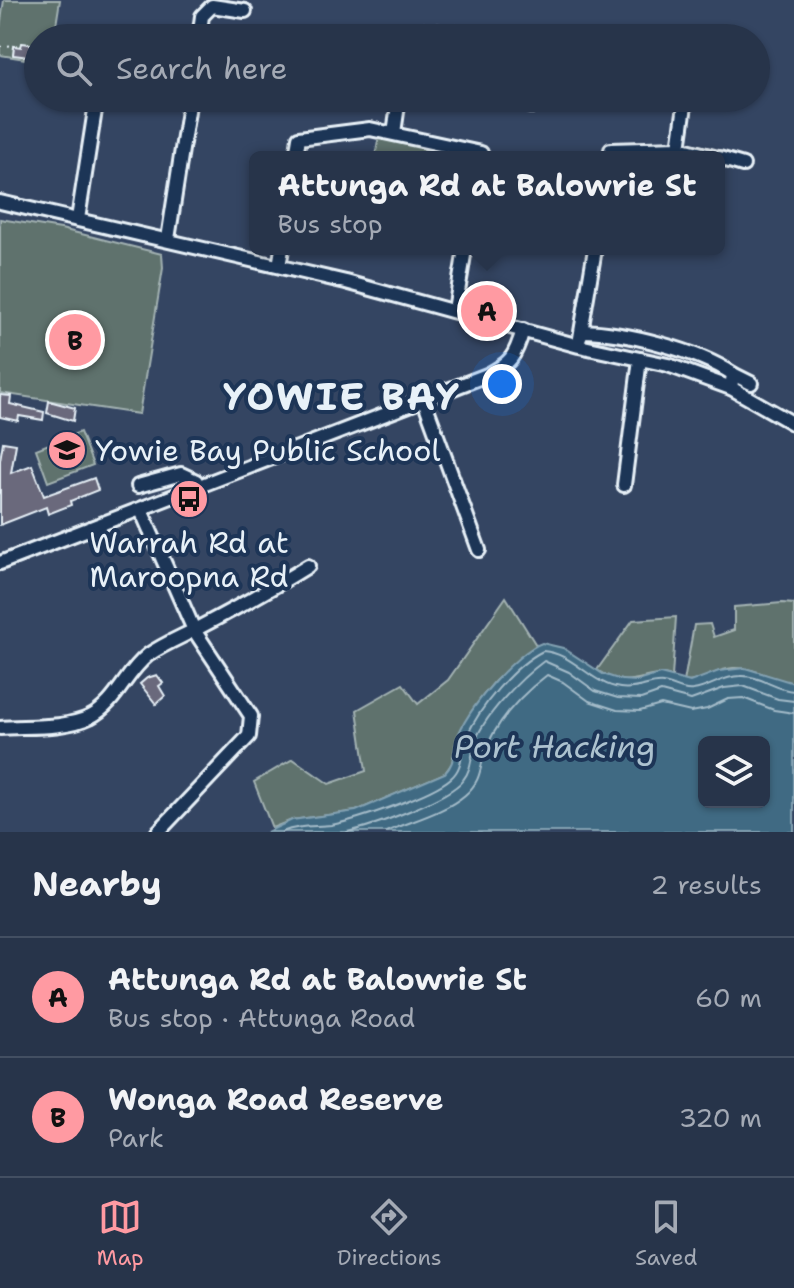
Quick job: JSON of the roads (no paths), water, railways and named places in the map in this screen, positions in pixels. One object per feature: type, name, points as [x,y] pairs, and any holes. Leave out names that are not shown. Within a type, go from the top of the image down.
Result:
[{"type":"street","points":[[201,24],[202,16],[212,6],[245,11]]},
{"type":"street","points":[[78,219],[95,112]]},
{"type":"street","points":[[168,239],[188,112]]},
{"type":"street","points":[[394,133],[397,112]]},
{"type":"street","points":[[679,148],[684,112]]},
{"type":"street","points":[[297,151],[299,138],[370,129],[472,151]]},
{"type":"street","points":[[611,151],[679,148],[690,151]]},
{"type":"street","points":[[725,160],[743,165]]},
{"type":"street","points":[[0,202],[279,266],[455,310],[579,346],[684,369],[731,388],[794,424]]},
{"type":"street","points":[[279,266],[281,255]]},
{"type":"street","points":[[455,310],[464,255]]},
{"type":"street","points":[[579,346],[594,255]]},
{"type":"street","points":[[0,563],[424,400],[508,364],[516,352],[523,330]]},
{"type":"street","points":[[582,331],[615,335],[697,354],[751,383]]},
{"type":"street","points":[[624,485],[640,359]]},
{"type":"street","points":[[731,388],[733,374]]},
{"type":"street","points":[[424,400],[479,550]]},
{"type":"street","points":[[138,486],[181,474],[196,481],[199,488]]},
{"type":"street","points":[[141,510],[194,630],[251,716],[249,736],[158,832]]},
{"type":"street","points":[[0,728],[74,722],[101,711],[117,694],[127,676],[148,655],[308,566]]},
{"type":"water","name":"Port Hacking","points":[[542,643],[563,648],[603,674],[621,680],[637,681],[660,674],[690,682],[719,671],[745,668],[794,683],[794,832],[267,832],[292,820],[356,811],[445,773],[451,765],[457,739],[470,714],[492,684],[519,658]]},
{"type":"place","name":"Attunga Rd at Balowrie St","points":[[487,311]]},
{"type":"place","name":"Wonga Road Reserve","points":[[75,340]]},
{"type":"place","name":"Yowie Bay Public School","points":[[67,450]]},
{"type":"place","name":"Warrah Rd at Maroopna Rd","points":[[189,499]]},
{"type":"district","name":"YOWIE BAY","points":[[342,396]]}]
